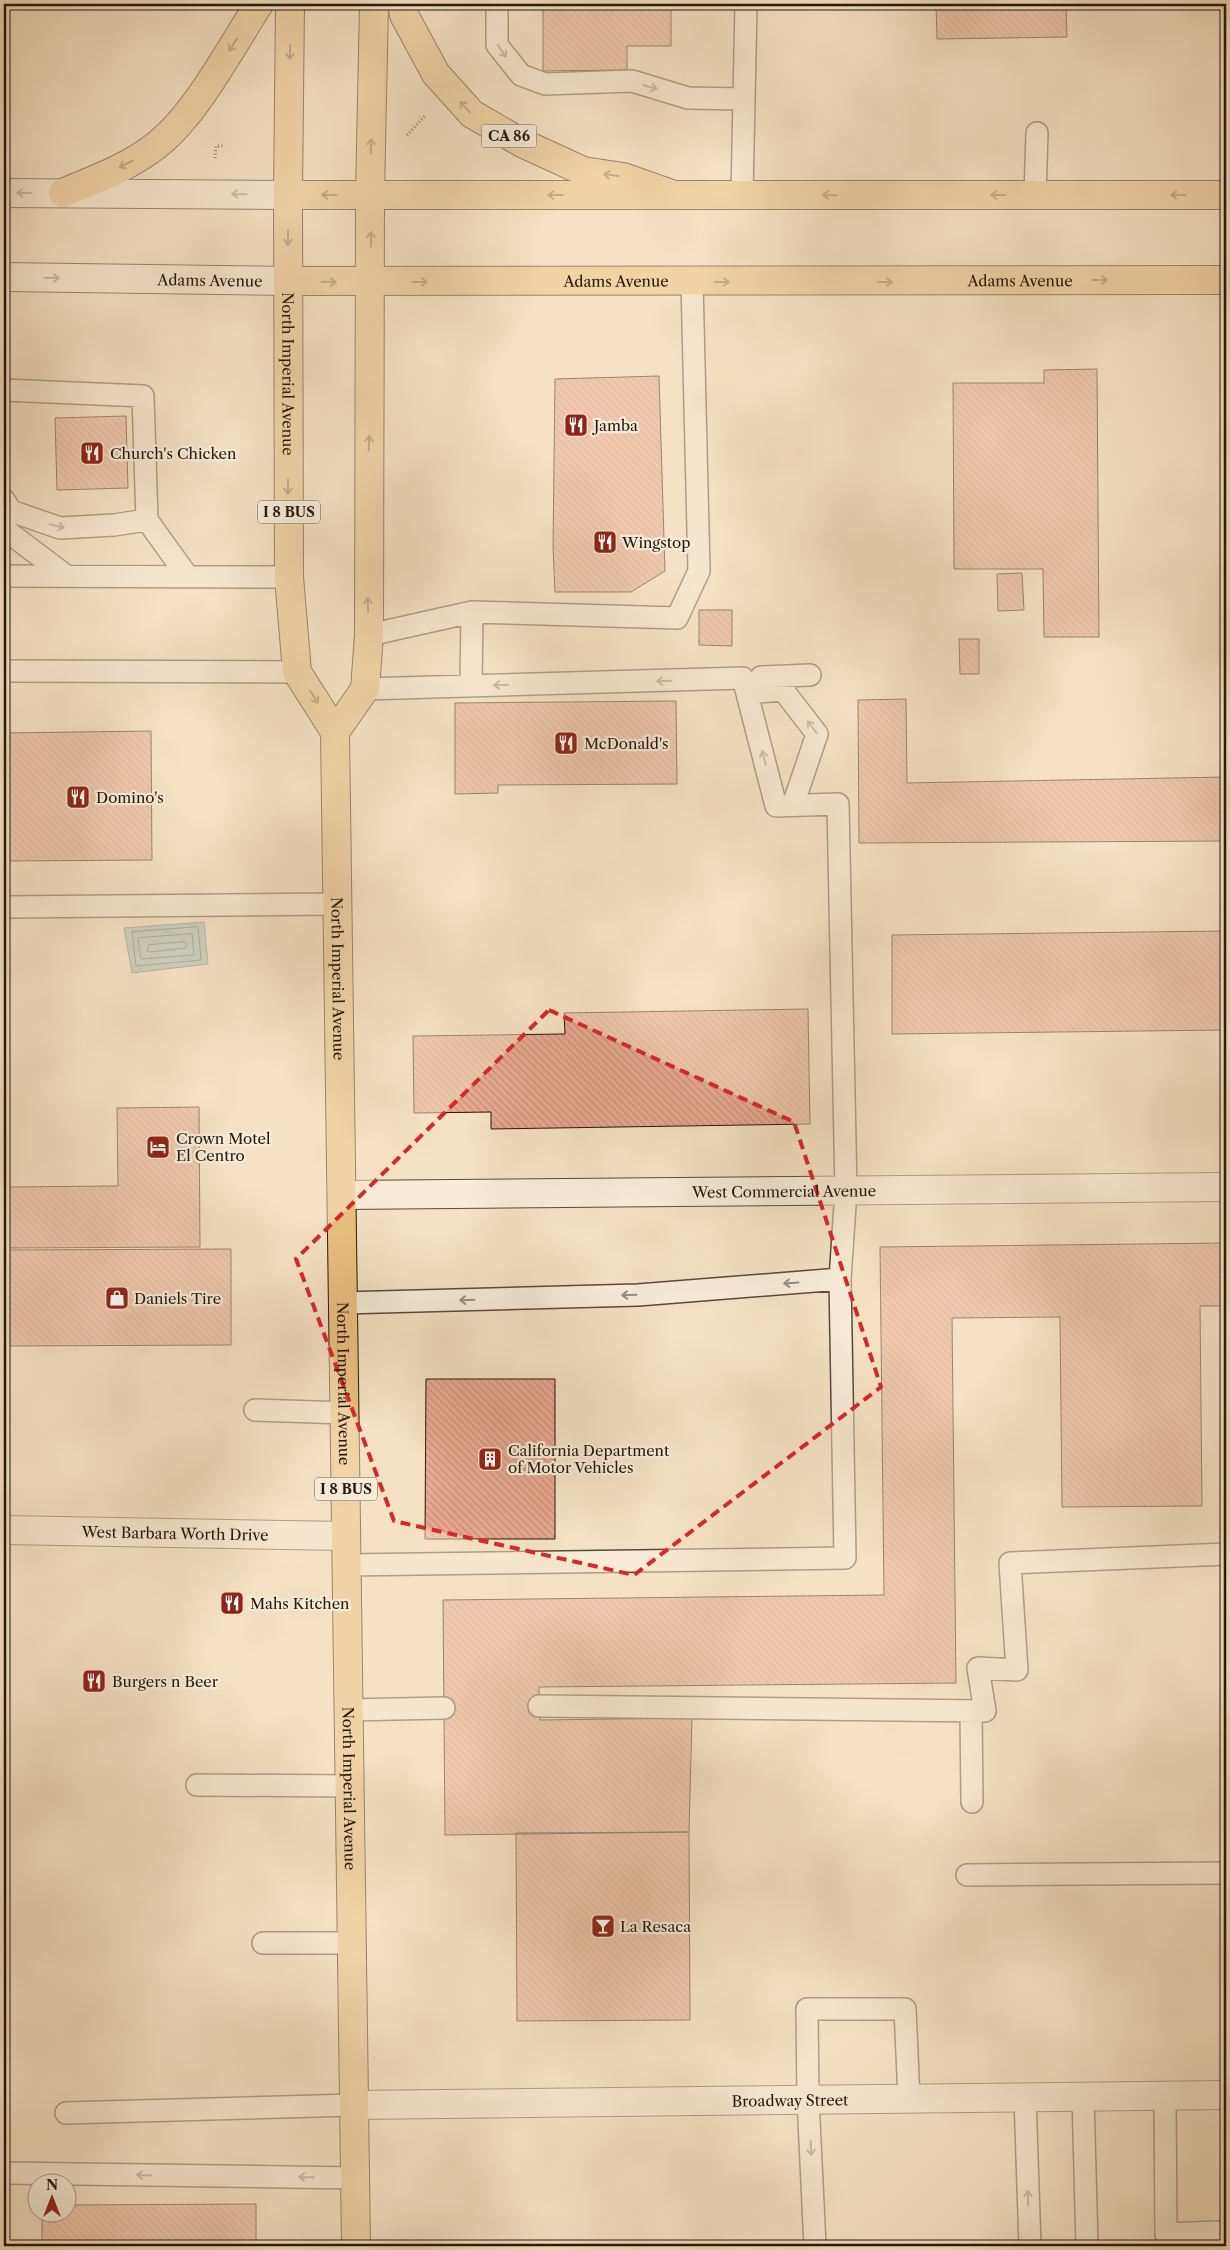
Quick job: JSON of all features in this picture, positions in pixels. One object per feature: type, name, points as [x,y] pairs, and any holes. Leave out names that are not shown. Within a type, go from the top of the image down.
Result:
[{"type":"main road","points":[[63,193],[128,164],[159,144],[182,120],[218,70],[258,4]]},
{"type":"main road","name":"North Imperial Avenue","points":[[290,4],[288,195],[289,578],[297,672],[335,732],[356,2246]]},
{"type":"main road","points":[[335,732],[365,688],[369,635],[370,195],[374,4]]},
{"type":"main road","name":"CA 86","points":[[402,4],[404,15],[436,74],[472,114],[522,144],[583,171],[622,177],[674,195]]},
{"type":"main road","points":[[288,195],[1226,195]]},
{"type":"main road","name":"Adams Avenue","points":[[288,281],[1226,280]]},
{"type":"street","points":[[4,193],[288,195]]},
{"type":"street","name":"Adams Avenue","points":[[4,277],[288,281]]},
{"type":"street","name":"West Commercial Avenue","points":[[342,1196],[1226,1187]]},
{"type":"street","name":"West Barbara Worth Drive","points":[[4,1530],[346,1536]]},
{"type":"street","name":"Broadway Street","points":[[354,2105],[1226,2095]]},
{"type":"lane","points":[[497,4],[496,45],[521,75],[546,84],[632,82],[688,98],[743,99]]},
{"type":"lane","points":[[742,195],[746,4]]},
{"type":"lane","points":[[1035,195],[1037,133]]},
{"type":"lane","points":[[369,635],[472,612],[677,618],[699,571],[692,282]]},
{"type":"lane","points":[[4,390],[143,396],[147,520],[188,577]]},
{"type":"lane","points":[[6,513],[60,528],[114,525],[147,520]]},
{"type":"lane","points":[[6,513],[65,576]]},
{"type":"lane","points":[[4,576],[289,578]]},
{"type":"lane","points":[[471,686],[472,612]]},
{"type":"lane","points":[[4,671],[297,672]]},
{"type":"lane","points":[[745,686],[810,675]]},
{"type":"lane","points":[[745,686],[785,805]]},
{"type":"lane","points":[[365,688],[745,686],[783,690],[817,734],[785,805]]},
{"type":"lane","points":[[347,1565],[845,1558],[840,1279],[846,1191],[838,804],[785,805]]},
{"type":"lane","points":[[4,907],[338,904]]},
{"type":"lane","points":[[344,1303],[638,1295],[840,1279]]},
{"type":"lane","points":[[255,1410],[345,1414]]},
{"type":"lane","points":[[539,1706],[984,1711],[978,1668],[1017,1670],[1010,1563],[1226,1554]]},
{"type":"lane","points":[[349,1710],[444,1708]]},
{"type":"lane","points":[[971,1711],[972,1802]]},
{"type":"lane","points":[[197,1786],[350,1786]]},
{"type":"lane","points":[[967,1875],[1226,1873]]},
{"type":"lane","points":[[264,1943],[352,1943]]},
{"type":"lane","points":[[815,2246],[808,2099],[807,2009],[904,2009],[908,2098]]},
{"type":"lane","points":[[1083,2096],[1087,2246]]},
{"type":"lane","points":[[1165,2096],[1167,2240],[1217,2232],[1217,2246]]},
{"type":"lane","points":[[1025,2097],[1030,2246]]},
{"type":"lane","points":[[66,2113],[354,2105]]},
{"type":"lane","points":[[4,2173],[355,2178]]},
{"type":"path","points":[[404,138],[431,110]]},
{"type":"path","points":[[215,158],[216,146],[226,146]]},
{"type":"highlighted area","points":[[549,1010],[794,1122],[881,1387],[634,1575],[394,1521],[296,1259]]},
{"type":"water","points":[[204,922],[208,964],[132,973],[124,928]]},
{"type":"building","points":[[543,4],[671,4],[671,46],[627,46],[627,70],[543,71]]},
{"type":"building","points":[[936,4],[1066,4],[1067,37],[937,39]]},
{"type":"building","points":[[1097,369],[1099,637],[1044,637],[1043,569],[954,569],[953,383],[1044,383],[1044,370]]},
{"type":"building","points":[[659,376],[665,571],[631,592],[555,592],[553,548],[555,379]]},
{"type":"building","name":"Church's Chicken","points":[[126,416],[128,488],[57,490],[55,418]]},
{"type":"building","points":[[1022,573],[1024,610],[998,611],[997,574]]},
{"type":"building","points":[[699,610],[732,610],[732,646],[699,645]]},
{"type":"building","points":[[959,639],[979,639],[979,674],[960,674]]},
{"type":"building","points":[[906,699],[907,783],[1226,777],[1226,841],[859,843],[858,700]]},
{"type":"building","name":"McDonald's","points":[[676,701],[677,784],[498,785],[498,793],[455,794],[455,703]]},
{"type":"building","name":"Domino's","points":[[151,731],[152,860],[4,861],[4,733]]},
{"type":"building","points":[[1226,931],[1226,1030],[892,1034],[892,935]]},
{"type":"building","points":[[808,1009],[810,1124],[491,1129],[491,1112],[414,1113],[413,1036],[565,1034],[564,1013]]},
{"type":"building","name":"Crown Motel El Centro","points":[[199,1107],[200,1247],[4,1248],[4,1187],[118,1186],[117,1108]]},
{"type":"building","points":[[1226,1243],[1226,1306],[1200,1306],[1202,1506],[1062,1507],[1060,1317],[952,1318],[956,1683],[539,1687],[540,1720],[692,1718],[689,1832],[445,1835],[443,1600],[884,1595],[880,1247]]},
{"type":"building","name":"Daniels Tire","points":[[231,1249],[231,1345],[4,1346],[4,1250]]},
{"type":"building","name":"California Department of Motor Vehicles","points":[[426,1379],[555,1379],[555,1539],[425,1539]]},
{"type":"building","name":"La Resaca","points":[[689,1832],[690,2020],[517,2021],[516,1833]]},
{"type":"building","points":[[256,2204],[256,2246],[42,2246],[42,2222],[78,2222],[78,2205]]},
{"type":"place","name":"Jamba","points":[[576,425]]},
{"type":"place","name":"Church's Chicken","points":[[92,453]]},
{"type":"place","name":"Wingstop","points":[[605,542]]},
{"type":"place","name":"McDonald's","points":[[566,743]]},
{"type":"place","name":"Domino's","points":[[78,797]]},
{"type":"place","name":"Crown Motel El Centro","points":[[158,1147]]},
{"type":"place","name":"Daniels Tire","points":[[117,1298]]},
{"type":"place","name":"California Department of Motor Vehicles","points":[[490,1459]]},
{"type":"place","name":"Mahs Kitchen","points":[[232,1603]]},
{"type":"place","name":"Burgers n Beer","points":[[94,1681]]},
{"type":"place","name":"La Resaca","points":[[603,1926]]}]
